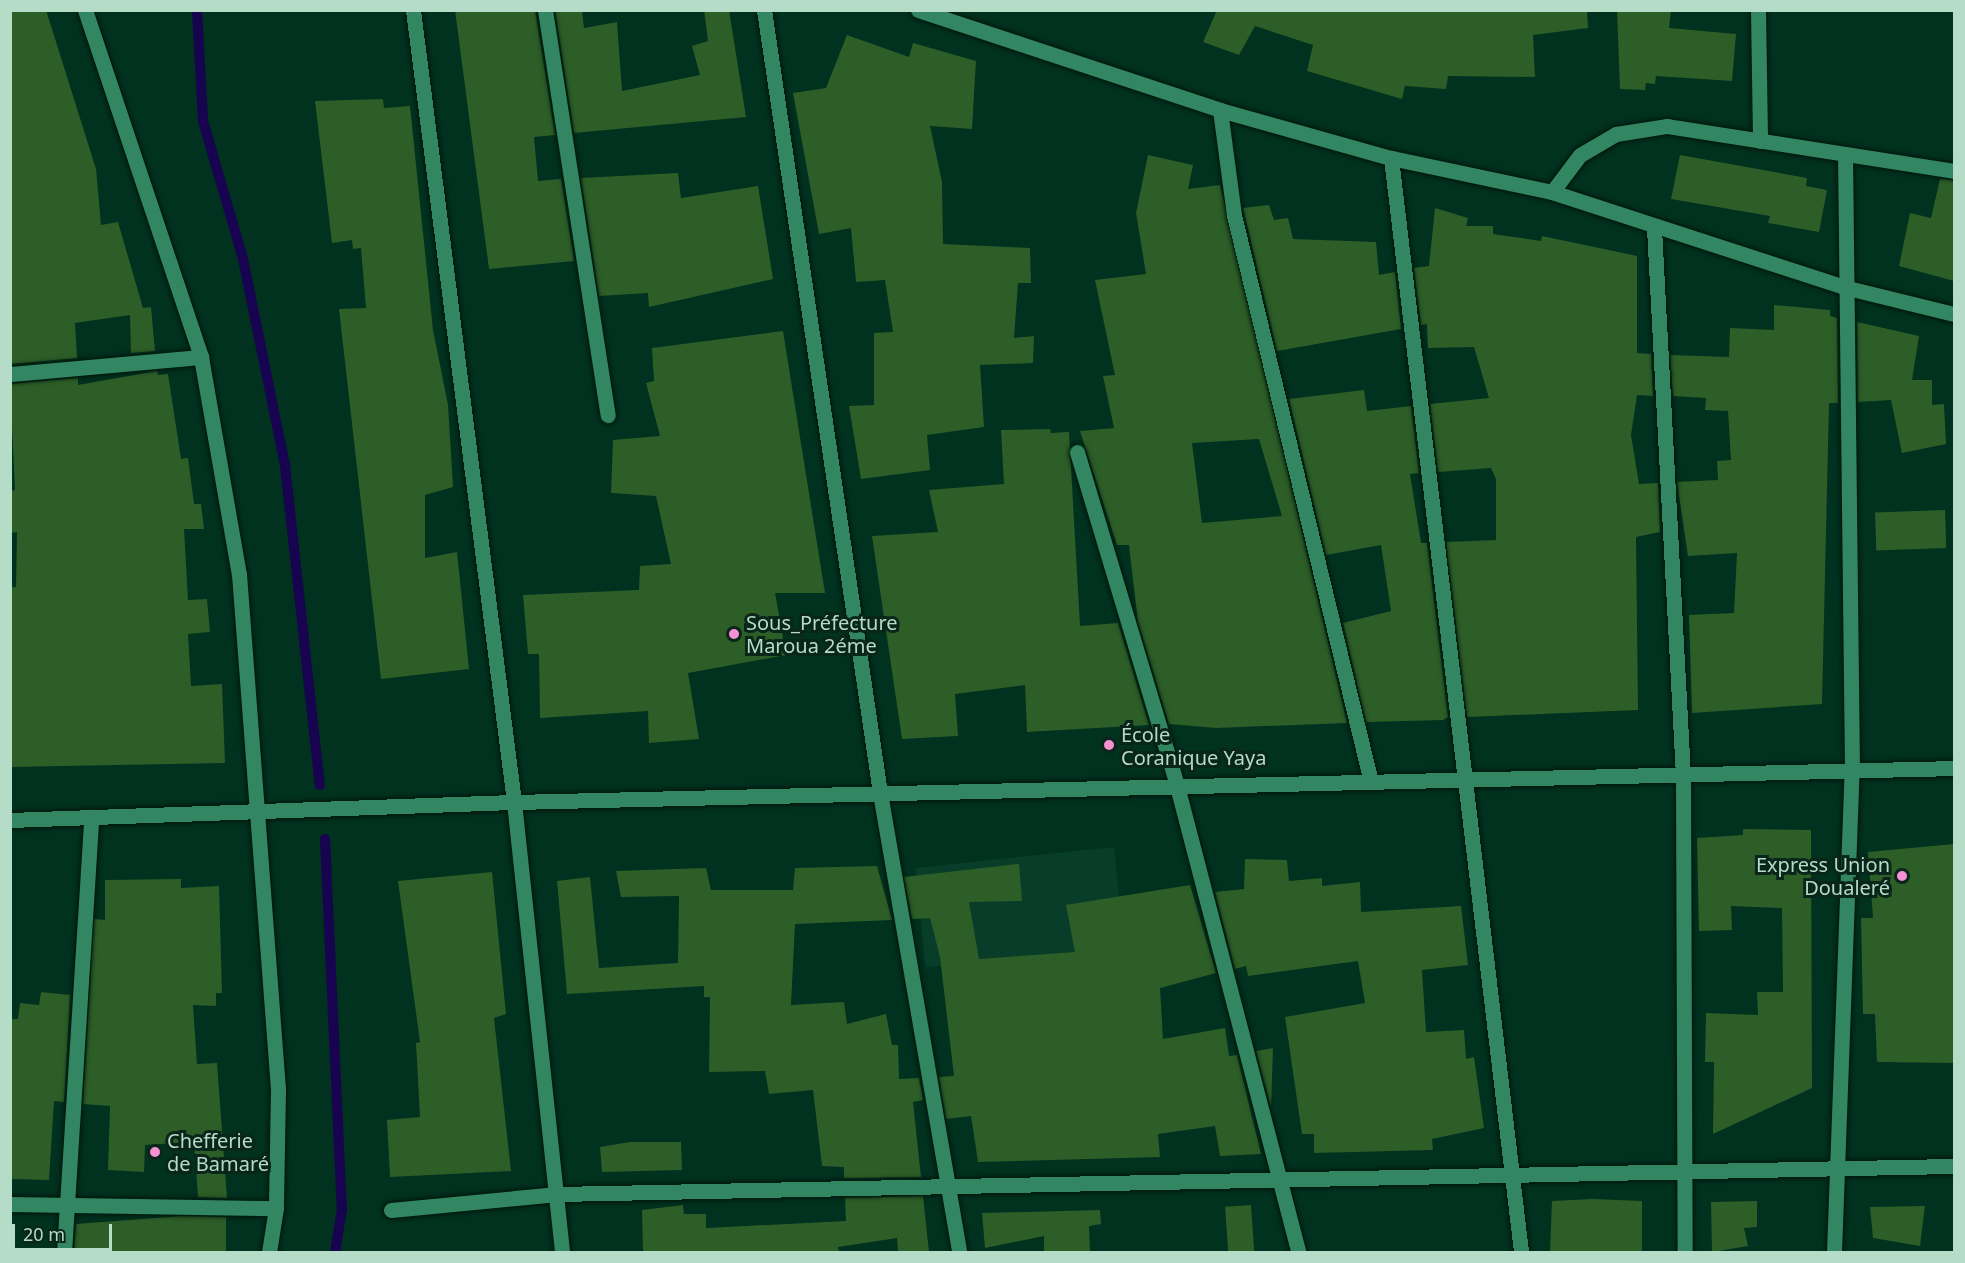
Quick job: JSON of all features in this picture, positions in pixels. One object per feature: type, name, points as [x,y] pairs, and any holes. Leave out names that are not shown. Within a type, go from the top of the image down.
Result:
[{"type":"street","points":[[85,10],[201,357],[239,574],[278,1089],[276,1208],[269,1252]]},
{"type":"street","points":[[413,10],[514,802],[562,1252]]},
{"type":"street","points":[[545,10],[608,415]]},
{"type":"street","points":[[764,10],[880,794],[959,1252]]},
{"type":"street","points":[[918,10],[1220,110],[1391,158],[1552,192],[1654,228],[1844,287],[1954,314]]},
{"type":"street","points":[[1758,10],[1760,141]]},
{"type":"street","points":[[1220,110],[1234,215],[1371,782]]},
{"type":"street","points":[[1552,192],[1580,155],[1616,134],[1667,126],[1954,171]]},
{"type":"street","points":[[1834,1252],[1835,1168],[1852,771],[1844,287],[1845,154]]},
{"type":"street","points":[[1391,158],[1521,1252]]},
{"type":"street","points":[[1654,228],[1683,776],[1689,1170],[1685,1252]]},
{"type":"street","points":[[10,374],[201,357]]},
{"type":"street","points":[[1077,452],[1178,786],[1298,1252]]},
{"type":"street","points":[[10,820],[514,802],[1954,768]]},
{"type":"street","points":[[64,1252],[91,817]]},
{"type":"street","points":[[391,1210],[557,1194],[1954,1166]]},
{"type":"street","points":[[10,1204],[276,1208]]},
{"type":"shaded area","points":[[1114,847],[1124,946],[926,967],[915,868]]},
{"type":"building","points":[[10,10],[46,10],[96,169],[101,225],[118,222],[143,308],[151,307],[155,351],[131,353],[130,315],[75,323],[77,358],[10,364]]},
{"type":"building","points":[[455,10],[535,10],[555,135],[534,137],[538,181],[561,179],[574,261],[489,269]]},
{"type":"building","points":[[555,10],[582,10],[584,28],[617,22],[622,91],[700,75],[692,46],[708,41],[704,10],[729,10],[746,117],[574,133]]},
{"type":"building","points":[[1217,10],[1587,10],[1588,28],[1533,35],[1535,77],[1448,76],[1446,89],[1405,86],[1402,99],[1307,71],[1313,45],[1255,26],[1239,55],[1203,42]]},
{"type":"building","points":[[1617,10],[1671,10],[1669,28],[1736,34],[1732,81],[1656,76],[1655,84],[1646,83],[1645,90],[1620,89]]},
{"type":"building","points":[[847,35],[909,57],[913,43],[976,61],[972,129],[930,126],[942,182],[943,244],[1030,248],[1031,283],[1018,283],[1014,338],[1034,336],[1033,363],[980,365],[984,427],[927,435],[930,470],[861,479],[849,406],[874,405],[874,333],[893,332],[885,280],[856,282],[851,228],[819,234],[793,93],[826,88]]},
{"type":"building","points":[[383,99],[384,108],[410,106],[433,330],[448,405],[453,487],[425,495],[425,558],[457,552],[469,669],[381,679],[339,309],[366,308],[361,248],[353,249],[352,240],[332,243],[315,101]]},
{"type":"building","points":[[1148,155],[1193,165],[1188,189],[1220,185],[1347,723],[1216,728],[1169,724],[1138,622],[1129,545],[1117,545],[1080,431],[1114,428],[1103,376],[1115,375],[1095,280],[1146,274],[1136,213]],"holes":[[[1259,439],[1282,516],[1202,523],[1192,443]]]},
{"type":"building","points":[[1680,155],[1807,178],[1806,186],[1827,190],[1819,232],[1768,223],[1770,216],[1671,199]]},
{"type":"building","points":[[678,173],[681,198],[758,186],[773,279],[649,307],[648,293],[599,296],[581,178]]},
{"type":"building","points":[[1940,179],[1954,180],[1954,281],[1899,266],[1910,213],[1931,218]]},
{"type":"building","points":[[1269,205],[1274,220],[1288,218],[1293,239],[1376,242],[1379,275],[1395,272],[1401,329],[1277,351],[1243,208]]},
{"type":"building","points":[[1435,208],[1468,218],[1466,226],[1493,226],[1493,234],[1541,241],[1542,236],[1637,256],[1637,353],[1651,354],[1653,396],[1637,395],[1631,435],[1639,484],[1658,483],[1660,532],[1636,537],[1638,710],[1467,717],[1446,542],[1496,540],[1496,479],[1491,468],[1438,472],[1430,404],[1489,398],[1474,347],[1428,348],[1427,324],[1421,325],[1414,268],[1429,266]]},
{"type":"building","points":[[1774,305],[1830,310],[1830,316],[1837,318],[1838,403],[1829,403],[1822,704],[1692,713],[1689,615],[1734,613],[1737,553],[1688,556],[1677,482],[1718,480],[1717,461],[1731,460],[1728,411],[1705,410],[1706,398],[1673,396],[1670,355],[1729,357],[1730,328],[1774,330]]},
{"type":"building","points":[[1857,322],[1919,336],[1912,380],[1932,380],[1932,405],[1944,404],[1946,444],[1902,453],[1891,400],[1858,402]]},
{"type":"building","points":[[783,331],[825,593],[775,593],[786,655],[688,673],[699,739],[649,743],[648,711],[540,718],[539,654],[528,654],[523,595],[639,590],[640,566],[671,564],[656,496],[611,493],[613,440],[660,436],[646,383],[654,381],[652,348]]},
{"type":"building","points":[[157,371],[158,375],[168,374],[181,459],[188,458],[194,504],[201,504],[204,529],[184,529],[188,600],[207,599],[210,632],[188,634],[191,686],[222,684],[225,763],[10,767],[10,587],[16,587],[17,532],[10,533],[10,491],[15,490],[10,384],[78,378],[78,385]]},
{"type":"building","points":[[1364,390],[1367,411],[1411,406],[1419,473],[1410,474],[1421,543],[1427,543],[1448,717],[1443,720],[1366,722],[1343,623],[1391,611],[1381,545],[1326,555],[1289,399]]},
{"type":"building","points":[[1050,429],[1051,433],[1069,432],[1080,626],[1118,623],[1149,725],[1027,732],[1025,685],[955,694],[958,736],[902,739],[872,536],[938,532],[929,490],[1004,484],[1001,430]]},
{"type":"building","points":[[1945,510],[1946,548],[1876,550],[1875,512]]},
{"type":"building","points":[[1743,829],[1811,830],[1812,1088],[1713,1134],[1714,1062],[1705,1062],[1706,1013],[1758,1015],[1757,992],[1783,992],[1782,908],[1731,906],[1732,930],[1699,931],[1697,838],[1743,835]]},
{"type":"building","points":[[1954,844],[1954,1063],[1877,1062],[1875,1014],[1863,1014],[1861,918],[1873,918],[1868,852]]},
{"type":"building","points":[[1245,859],[1287,860],[1289,881],[1322,878],[1322,886],[1360,882],[1361,912],[1461,906],[1468,965],[1422,970],[1426,1032],[1464,1030],[1466,1059],[1474,1057],[1484,1128],[1432,1139],[1433,1150],[1314,1153],[1314,1134],[1302,1134],[1285,1017],[1365,1003],[1358,961],[1248,976],[1246,966],[1235,969],[1215,892],[1244,889]]},
{"type":"building","points":[[1019,864],[1022,901],[969,902],[979,959],[1075,952],[1066,905],[1190,885],[1216,973],[1160,988],[1163,1039],[1225,1028],[1229,1056],[1237,1055],[1261,1154],[1220,1156],[1215,1126],[1158,1134],[1160,1157],[978,1162],[971,1116],[946,1119],[939,1077],[954,1076],[940,957],[930,918],[912,919],[904,877]]},
{"type":"building","points":[[877,866],[892,920],[795,924],[791,1005],[844,1002],[847,1024],[886,1014],[892,1045],[898,1045],[899,1079],[919,1078],[923,1100],[913,1102],[921,1177],[844,1178],[844,1167],[822,1166],[813,1090],[769,1094],[765,1071],[709,1072],[710,997],[704,997],[704,986],[567,994],[557,881],[590,877],[599,968],[678,963],[679,896],[621,897],[616,871],[706,868],[711,890],[793,890],[795,868]]},
{"type":"building","points":[[492,872],[506,1014],[494,1018],[511,1171],[390,1177],[387,1120],[420,1117],[416,1043],[420,1042],[398,881]]},
{"type":"building","points":[[181,879],[181,888],[219,886],[222,993],[216,993],[216,1006],[193,1005],[197,1064],[217,1063],[227,1198],[198,1197],[194,1142],[145,1145],[144,1172],[108,1170],[110,1106],[83,1104],[94,919],[105,920],[105,880]]},
{"type":"building","points":[[41,992],[70,995],[64,1102],[54,1101],[49,1180],[10,1179],[10,1019],[18,1019],[20,1003],[39,1005]]},
{"type":"building","points":[[1273,1048],[1271,1107],[1256,1051]]},
{"type":"building","points":[[630,1142],[681,1142],[682,1170],[602,1172],[600,1147]]},
{"type":"building","points":[[923,1196],[929,1252],[898,1252],[897,1238],[838,1247],[839,1252],[643,1252],[642,1210],[683,1205],[684,1214],[706,1214],[706,1228],[846,1221],[845,1198]]},
{"type":"building","points":[[1593,1199],[1642,1201],[1642,1252],[1550,1252],[1552,1201]]},
{"type":"building","points":[[1757,1201],[1757,1227],[1744,1228],[1748,1246],[1712,1252],[1711,1202]]},
{"type":"building","points":[[1251,1205],[1254,1252],[1228,1252],[1225,1207]]},
{"type":"building","points":[[1925,1206],[1920,1246],[1873,1238],[1870,1207]]},
{"type":"building","points":[[1100,1210],[1101,1224],[1089,1226],[1090,1252],[1044,1252],[1044,1236],[985,1248],[982,1213]]},
{"type":"building","points":[[182,1216],[226,1217],[226,1252],[74,1252],[76,1224]]},
{"type":"waterway","points":[[197,10],[203,121],[243,259],[285,465],[320,785]]},
{"type":"waterway","points":[[325,839],[342,1209],[335,1252]]},
{"type":"place","name":"Sous_Préfecture Maroua 2éme","points":[[734,634]]},
{"type":"place","name":"École Coranique Yaya","points":[[1109,745]]},
{"type":"place","name":"Express Union Doualeré","points":[[1902,876]]},
{"type":"place","name":"Chefferie de Bamaré","points":[[155,1152]]}]
